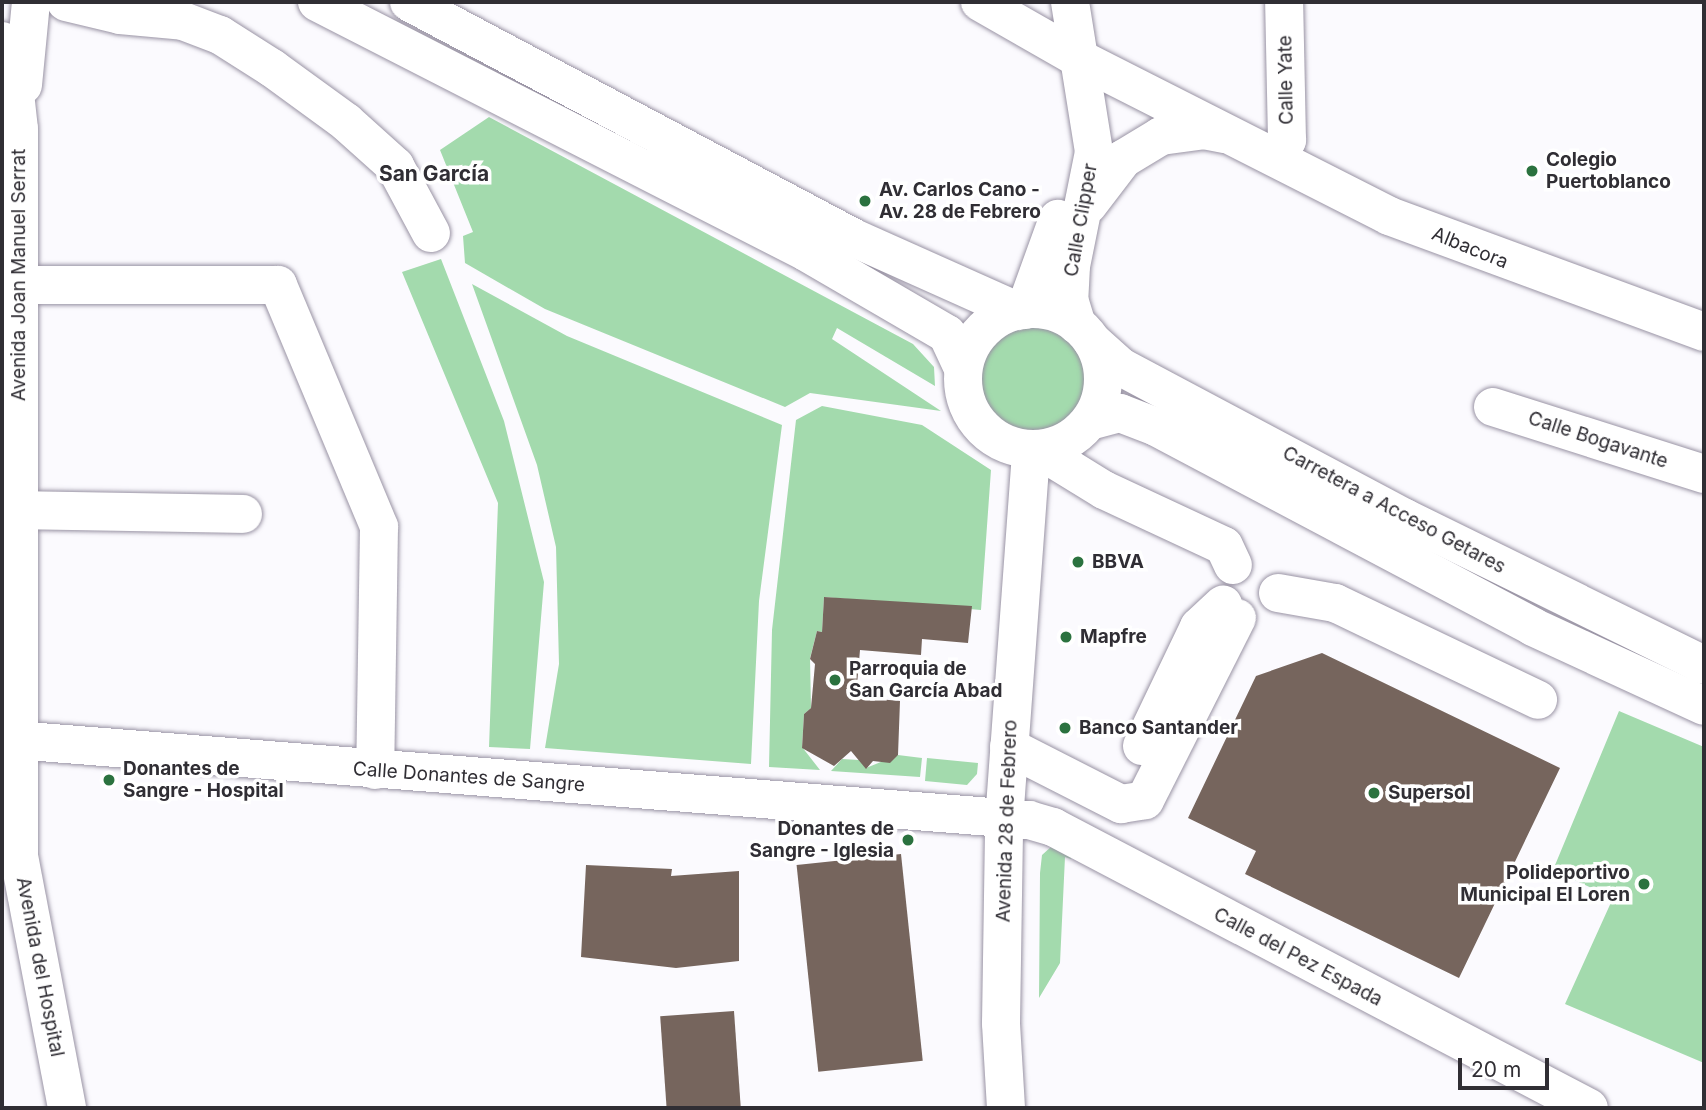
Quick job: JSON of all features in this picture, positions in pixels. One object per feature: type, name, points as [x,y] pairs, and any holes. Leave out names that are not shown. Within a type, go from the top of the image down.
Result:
[{"type":"street","name":"Avenida Joan Manuel Serrat","points":[[8,740],[18,510],[11,285],[18,104],[31,2]]},
{"type":"street","points":[[66,2],[120,15],[183,21],[220,35],[272,68],[346,122],[395,166],[431,233]]},
{"type":"street","points":[[317,2],[806,252],[947,334],[963,369],[974,418],[999,441],[1035,450],[1104,490],[1224,546],[1233,565]]},
{"type":"street","points":[[409,2],[854,238],[1021,310],[1051,311],[1084,333],[1103,381],[1090,421],[1064,443],[1035,450]]},
{"type":"street","name":"Albacora","points":[[980,2],[1080,59],[1263,147],[1389,216],[1704,332]]},
{"type":"street","name":"Calle Clipper","points":[[1070,2],[1094,152],[1080,219],[1069,299],[1084,333]]},
{"type":"street","name":"Calle Yate","points":[[1263,147],[1287,140],[1284,2]]},
{"type":"street","name":"Avenida Joan Manuel Serrat","points":[[2,41],[18,104]]},
{"type":"street","name":"Calle Clipper","points":[[1021,310],[1043,270],[1087,116]]},
{"type":"street","name":"Albacora","points":[[1080,219],[1123,159],[1161,136],[1204,130],[1263,147]]},
{"type":"street","points":[[11,285],[278,285],[379,527],[375,770]]},
{"type":"street","points":[[963,369],[987,326],[1021,310]]},
{"type":"street","name":"Carretera a Acceso Getares","points":[[1084,333],[1121,367],[1405,518],[1704,665]]},
{"type":"street","name":"Calle Bogavante","points":[[1493,407],[1704,474]]},
{"type":"street","name":"Carretera a Acceso Getares","points":[[1090,421],[1120,413],[1156,428],[1533,627],[1704,706]]},
{"type":"street","name":"Avenida 28 de Febrero","points":[[1006,1108],[1001,1023],[1004,821],[1035,450]]},
{"type":"street","points":[[18,510],[243,514]]},
{"type":"street","points":[[1142,746],[1199,627],[1230,611],[1264,615],[1278,593],[1274,575],[1260,563],[1233,565]]},
{"type":"street","points":[[1009,747],[1121,804],[1145,800],[1230,611],[1219,587],[1233,565]]},
{"type":"street","points":[[1278,593],[1335,603],[1538,700]]},
{"type":"street","name":"Calle Donantes de Sangre","points":[[8,740],[936,813],[1004,821]]},
{"type":"street","name":"Avenida del Hospital","points":[[8,740],[19,856],[67,1108]]},
{"type":"street","name":"Calle del Pez Espada","points":[[1004,821],[1053,827],[1589,1108]]},
{"type":"green space","points":[[489,117],[913,344],[934,367],[935,386],[837,328],[832,339],[941,411],[810,393],[785,407],[545,309],[465,263],[463,236],[473,232],[440,150]]},
{"type":"green space","points":[[441,259],[504,421],[544,582],[530,749],[489,747],[498,503],[402,272]]},
{"type":"green space","points":[[472,284],[567,336],[782,425],[759,601],[751,764],[545,748],[559,664],[556,547],[537,465]]},
{"type":"green space","points":[[1034,326],[1054,330],[1072,341],[1083,359],[1087,379],[1083,399],[1072,417],[1054,428],[1034,432],[1014,428],[996,417],[985,399],[981,379],[985,359],[996,341],[1014,330]]},
{"type":"green space","points":[[822,406],[922,425],[991,470],[981,610],[824,597],[822,632],[817,631],[810,658],[811,708],[804,714],[802,747],[820,770],[769,767],[772,630],[796,420]]},
{"type":"green space","name":"Polideportivo Municipal El Loren","points":[[1619,711],[1704,747],[1704,1063],[1565,1004],[1613,898],[1553,870]]},
{"type":"green space","points":[[898,755],[922,758],[920,777],[831,771],[842,759],[859,760],[866,768]]},
{"type":"green space","points":[[927,758],[978,763],[977,774],[967,785],[925,781]]},
{"type":"green space","points":[[1052,846],[1071,854],[1071,859],[1065,857],[1060,963],[1039,998],[1040,873],[1042,855]]},
{"type":"building","name":"Parroquia de San García Abad","points":[[824,597],[972,606],[968,643],[922,639],[921,655],[860,650],[856,697],[900,701],[898,755],[890,763],[873,761],[866,769],[851,751],[834,766],[802,748],[804,714],[811,708],[815,664],[810,659],[817,631],[822,632]]},
{"type":"building","name":"Supersol","points":[[1322,653],[1560,768],[1459,978],[1245,874],[1256,851],[1188,818],[1256,676]]},
{"type":"building","points":[[901,854],[923,1061],[818,1072],[797,865]]},
{"type":"building","points":[[586,865],[672,869],[671,876],[739,871],[739,961],[676,968],[581,957]]},
{"type":"building","points":[[734,1011],[741,1108],[667,1108],[660,1016]]},
{"type":"place","name":"Colegio Puertoblanco","points":[[1532,171]]},
{"type":"place","name":"Av. Carlos Cano - Av. 28 de Febrero","points":[[865,201]]},
{"type":"place","name":"BBVA","points":[[1078,562]]},
{"type":"place","name":"Mapfre","points":[[1066,637]]},
{"type":"place","name":"Parroquia de San García Abad","points":[[835,680]]},
{"type":"place","name":"Banco Santander","points":[[1065,728]]},
{"type":"place","name":"Donantes de Sangre - Hospital","points":[[109,780]]},
{"type":"place","name":"Supersol","points":[[1374,793]]},
{"type":"place","name":"Donantes de Sangre - Iglesia","points":[[908,840]]},
{"type":"place","name":"Polideportivo Municipal El Loren","points":[[1644,884]]},
{"type":"district","name":"San García","points":[[434,174]]}]
